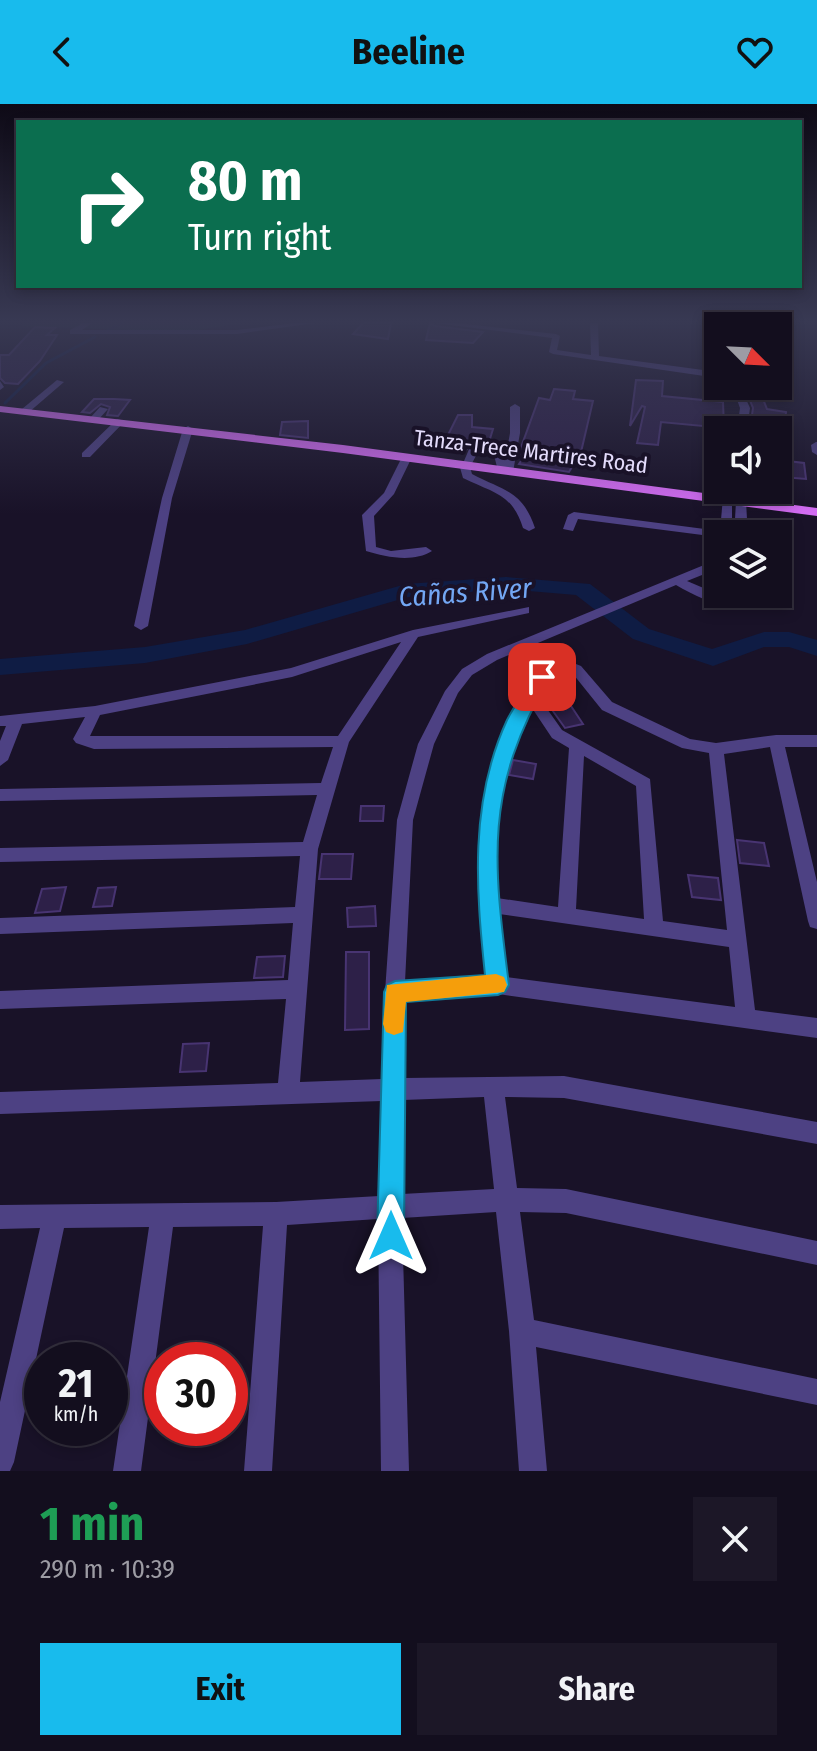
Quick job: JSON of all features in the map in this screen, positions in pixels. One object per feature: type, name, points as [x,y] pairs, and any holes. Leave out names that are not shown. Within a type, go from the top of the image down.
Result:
[{"type":"main road","name":"Tanza-Trece Martires Road","points":[[0,409],[99,413],[120,421],[704,498]]},
{"type":"main road","name":"Tanza-Trece Martires Road","points":[[751,504],[817,512]]},
{"type":"street","points":[[25,411],[54,387]]},
{"type":"street","points":[[506,470],[515,433],[515,407]]},
{"type":"street","points":[[86,455],[120,421]]},
{"type":"street","points":[[141,626],[167,498],[188,429]]},
{"type":"street","points":[[816,445],[817,452]]},
{"type":"street","points":[[506,470],[499,453],[487,448],[474,449],[466,465],[467,476],[503,491],[521,504],[529,528]]},
{"type":"street","points":[[407,457],[389,494],[368,515],[370,549],[391,555],[426,551]]},
{"type":"street","points":[[569,529],[574,515],[704,533]]},
{"type":"street","points":[[646,538],[665,529]]},
{"type":"street","points":[[395,1471],[390,1207],[395,992],[405,820],[426,744],[452,691],[467,672],[492,657],[704,570]]},
{"type":"street","points":[[676,580],[704,596]]},
{"type":"street","points":[[0,760],[8,721],[95,711],[292,672],[413,634],[524,610]]},
{"type":"street","points":[[288,1092],[309,849],[342,741],[413,634]]},
{"type":"street","points":[[498,985],[488,905],[487,840],[494,779],[516,720],[542,677],[576,669],[607,706],[687,744],[716,749],[776,741],[817,741]]},
{"type":"street","points":[[531,696],[557,734],[644,783],[654,928]]},
{"type":"street","points":[[95,711],[81,739],[94,743],[342,741]]},
{"type":"street","points":[[776,741],[817,921]]},
{"type":"street","points":[[567,916],[577,745]]},
{"type":"street","points":[[716,749],[746,1016]]},
{"type":"street","points":[[0,795],[327,789]]},
{"type":"street","points":[[0,855],[309,849]]},
{"type":"street","points":[[488,905],[737,940]]},
{"type":"street","points":[[0,926],[301,915]]},
{"type":"street","points":[[395,992],[498,985],[746,1016],[817,1028]]},
{"type":"street","points":[[0,1000],[296,989]]},
{"type":"street","points":[[0,1103],[493,1086],[564,1087],[817,1133]]},
{"type":"street","points":[[493,1086],[504,1200],[522,1331],[533,1471]]},
{"type":"street","points":[[0,1217],[276,1214],[504,1200],[566,1201],[817,1253]]},
{"type":"street","points":[[258,1471],[276,1214]]},
{"type":"street","points":[[127,1471],[163,1216]]},
{"type":"street","points":[[0,1462],[55,1217]]},
{"type":"street","points":[[522,1331],[817,1392]]},
{"type":"building","points":[[635,387],[663,387],[662,396],[723,402],[724,416],[704,416],[704,426],[661,422],[658,445],[637,443],[645,407],[642,406],[630,426]]},
{"type":"building","points":[[554,389],[575,391],[573,399],[593,401],[581,452],[569,472],[519,464],[525,455],[519,454],[539,398],[550,400]]},
{"type":"building","points":[[94,399],[130,400],[118,416],[107,415],[110,407],[101,404],[90,413],[82,412]]},
{"type":"building","points":[[750,400],[763,400],[767,409],[786,412],[786,416],[752,416]]},
{"type":"building","points":[[458,415],[472,415],[472,427],[493,429],[489,442],[470,444],[464,453],[441,449]]},
{"type":"building","points":[[308,421],[308,438],[280,435],[282,422]]},
{"type":"building","points":[[792,462],[804,463],[806,479],[792,478]]},
{"type":"building","points":[[569,703],[583,724],[565,728],[550,707]]},
{"type":"building","points":[[513,760],[536,764],[533,779],[509,775]]},
{"type":"building","points":[[361,806],[384,806],[383,821],[360,821]]},
{"type":"building","points":[[737,840],[764,843],[769,866],[740,863]]},
{"type":"building","points":[[322,854],[353,854],[351,879],[319,879]]},
{"type":"building","points":[[688,875],[718,878],[721,900],[692,897]]},
{"type":"building","points":[[66,887],[60,911],[35,913],[42,889]]},
{"type":"building","points":[[116,887],[112,906],[93,907],[98,888]]},
{"type":"building","points":[[375,906],[376,926],[348,927],[347,908]]},
{"type":"building","points":[[346,952],[369,952],[369,1029],[345,1030]]},
{"type":"building","points":[[285,956],[283,977],[254,978],[257,957]]},
{"type":"building","points":[[209,1043],[206,1071],[180,1072],[183,1044]]},
{"type":"waterway","points":[[5,403],[22,387]]},
{"type":"waterway","name":"Cañas River","points":[[0,667],[145,655],[247,637],[406,591],[506,583],[582,589],[641,634],[713,658],[764,640],[789,640],[817,648]]},
{"type":"slow traffic","points":[[394,1024],[395,992],[496,985]]},
{"type":"route","points":[[391,1236],[395,992],[498,985],[488,905],[487,840],[494,779],[516,720],[542,677]]}]
